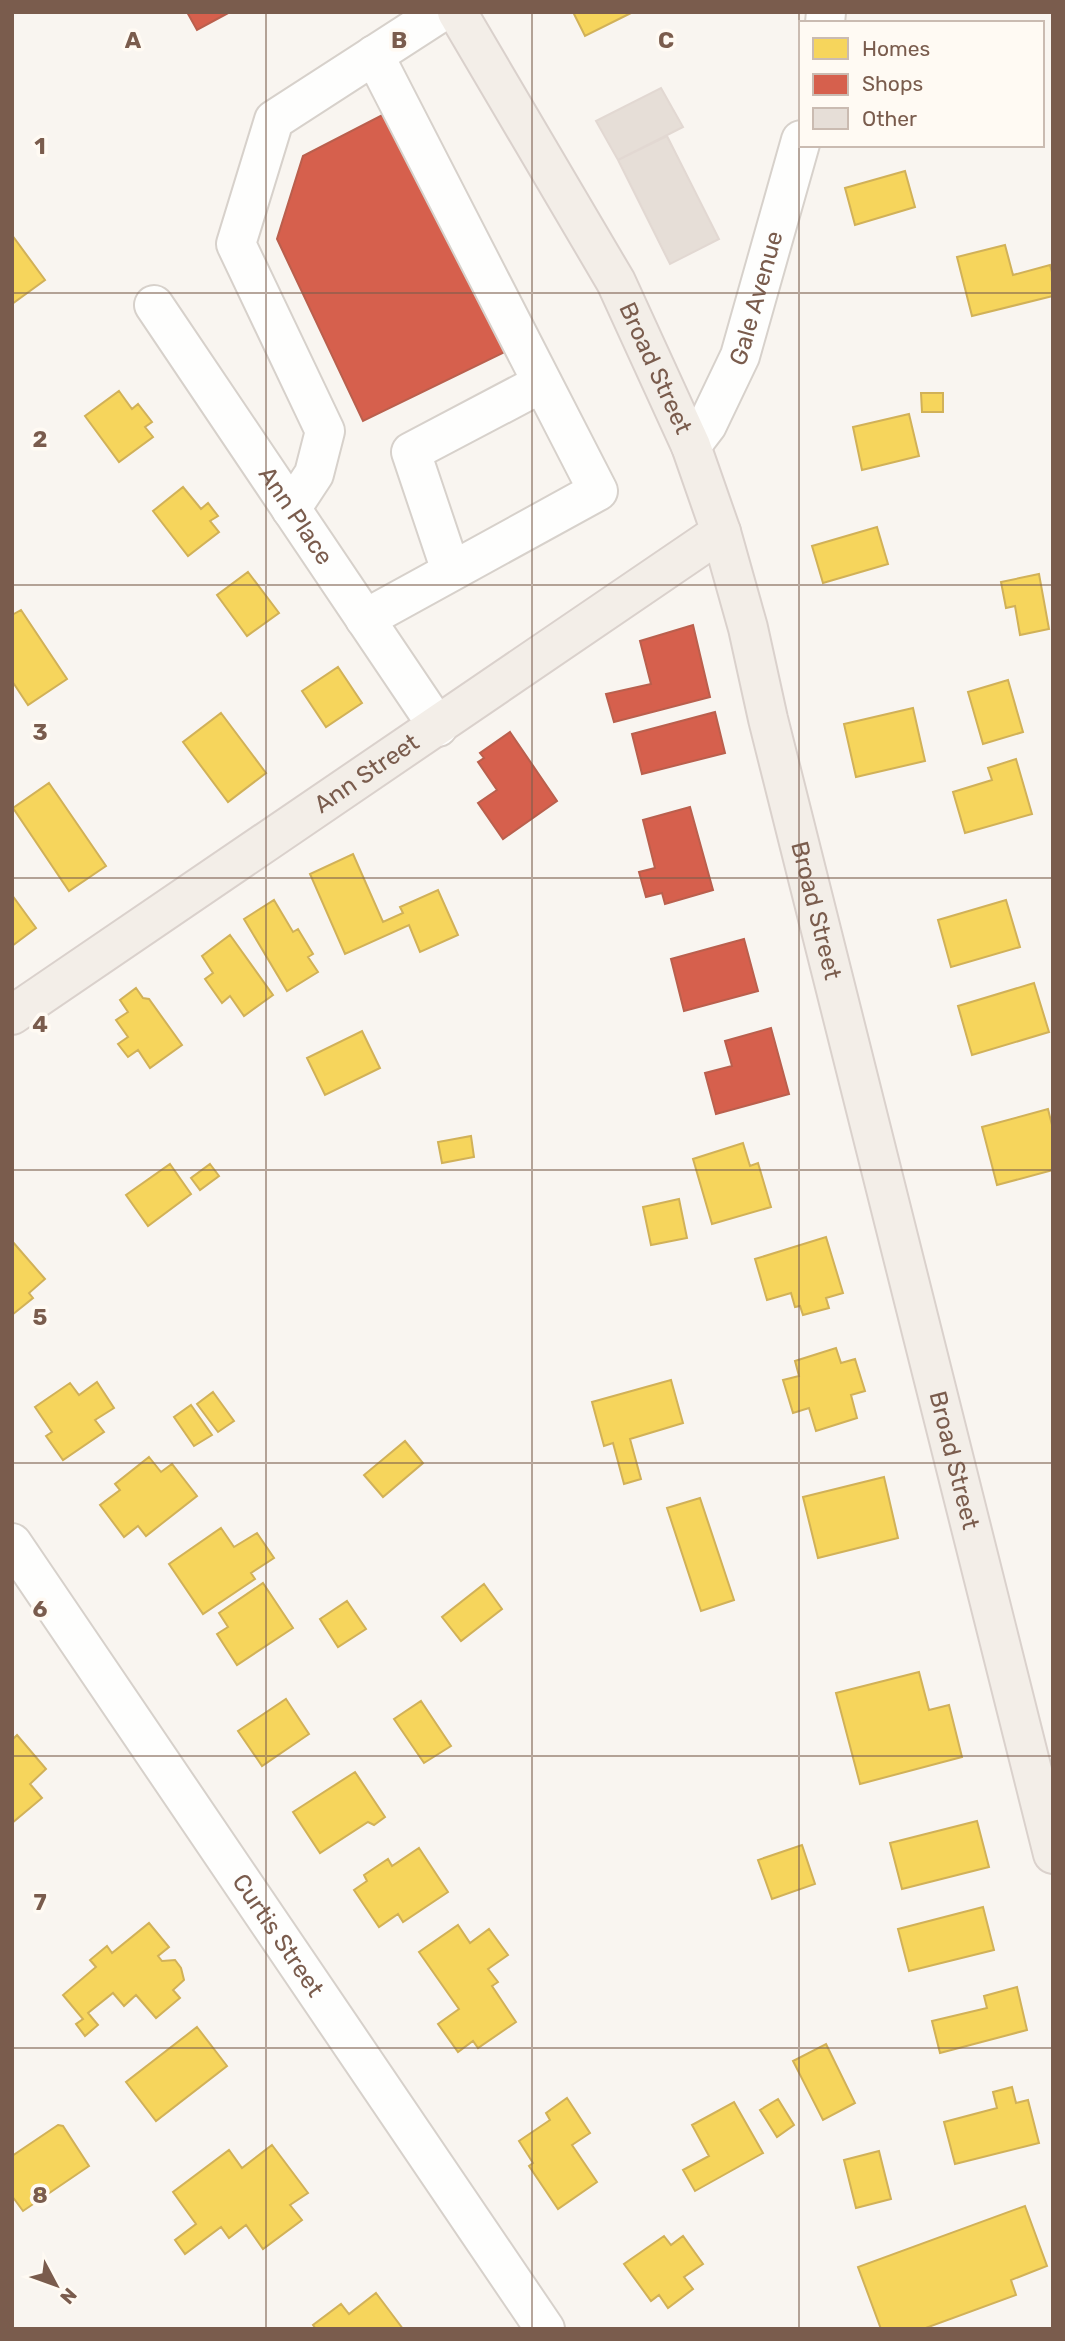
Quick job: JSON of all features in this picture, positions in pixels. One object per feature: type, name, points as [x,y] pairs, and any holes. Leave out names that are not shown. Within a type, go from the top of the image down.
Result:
[{"type":"main road","name":"Broad Street","points":[[457,12],[616,282],[691,446],[721,532],[748,628],[770,729],[1053,1854]]},
{"type":"main road","name":"Ann Street","points":[[12,1015],[721,532]]},
{"type":"street","points":[[290,509],[314,474],[326,431],[236,244],[274,120],[441,12]]},
{"type":"street","points":[[365,620],[598,491],[374,55]]},
{"type":"street","name":"Gale Avenue","points":[[691,446],[707,425],[740,356],[799,147]]},
{"type":"street","name":"Ann Place","points":[[154,305],[438,727]]},
{"type":"street","points":[[451,571],[411,452],[542,383]]},
{"type":"street","name":"Curtis Street","points":[[12,1543],[545,2329]]},
{"type":"building: Homes","points":[[573,12],[633,12],[585,36]]},
{"type":"building: Homes","points":[[905,171],[915,207],[855,225],[845,188]]},
{"type":"building: Homes","points":[[12,235],[45,280],[12,304]]},
{"type":"building: Homes","points":[[1005,245],[1013,275],[1050,265],[1053,296],[972,316],[957,257]]},
{"type":"building: Homes","points":[[119,391],[132,409],[138,404],[152,422],[145,427],[153,437],[119,462],[85,416]]},
{"type":"building: Homes","points":[[921,393],[943,393],[943,412],[922,412]]},
{"type":"building: Homes","points":[[909,414],[919,456],[862,470],[853,427]]},
{"type":"building: Homes","points":[[183,487],[201,509],[208,503],[218,516],[210,521],[219,532],[188,556],[153,511]]},
{"type":"building: Homes","points":[[877,527],[888,564],[823,583],[812,546]]},
{"type":"building: Homes","points":[[248,572],[279,613],[247,636],[217,595]]},
{"type":"building: Homes","points":[[1039,574],[1049,629],[1020,635],[1015,606],[1006,608],[1001,582]]},
{"type":"building: Homes","points":[[21,610],[67,679],[28,705],[12,681],[12,615]]},
{"type":"building: Homes","points":[[338,667],[362,703],[326,727],[302,691]]},
{"type":"building: Homes","points":[[1008,680],[1023,732],[983,744],[968,692]]},
{"type":"building: Homes","points":[[913,708],[925,761],[856,777],[844,724]]},
{"type":"building: Homes","points":[[221,713],[266,773],[228,802],[183,742]]},
{"type":"building: Homes","points":[[1016,759],[1032,814],[965,833],[953,792],[992,780],[988,768]]},
{"type":"building: Homes","points":[[49,783],[106,866],[69,891],[13,808]]},
{"type":"building: Homes","points":[[353,854],[383,922],[403,913],[400,907],[438,890],[458,935],[420,952],[409,925],[345,954],[310,874]]},
{"type":"building: Homes","points":[[12,895],[36,928],[12,946]]},
{"type":"building: Homes","points":[[274,900],[293,932],[298,929],[313,954],[308,957],[318,972],[287,991],[244,919]]},
{"type":"building: Homes","points":[[1006,900],[1020,947],[951,967],[938,920]]},
{"type":"building: Homes","points":[[230,935],[273,995],[244,1016],[230,996],[222,1003],[205,979],[213,973],[202,956]]},
{"type":"building: Homes","points":[[1034,983],[1049,1032],[972,1055],[958,1006]]},
{"type":"building: Homes","points":[[136,988],[143,998],[149,999],[182,1045],[150,1068],[138,1050],[128,1057],[118,1044],[128,1037],[116,1020],[128,1012],[120,1000]]},
{"type":"building: Homes","points":[[362,1031],[380,1068],[325,1095],[307,1058]]},
{"type":"building: Homes","points":[[1048,1109],[1053,1129],[1053,1170],[997,1185],[982,1127]]},
{"type":"building: Homes","points":[[471,1136],[474,1157],[442,1163],[438,1142]]},
{"type":"building: Homes","points":[[743,1143],[750,1166],[758,1163],[771,1207],[712,1224],[693,1159]]},
{"type":"building: Homes","points":[[170,1164],[191,1194],[148,1226],[126,1195]]},
{"type":"building: Homes","points":[[210,1164],[219,1176],[200,1190],[191,1178]]},
{"type":"building: Homes","points":[[679,1199],[687,1238],[651,1245],[643,1207]]},
{"type":"building: Homes","points":[[826,1237],[843,1293],[826,1298],[829,1308],[803,1315],[800,1306],[795,1307],[791,1293],[767,1300],[755,1259]]},
{"type":"building: Homes","points":[[12,1241],[45,1279],[29,1293],[33,1298],[12,1315]]},
{"type":"building: Homes","points":[[836,1348],[841,1363],[855,1359],[865,1391],[851,1395],[857,1418],[816,1431],[809,1408],[793,1413],[783,1380],[799,1376],[795,1361]]},
{"type":"building: Homes","points":[[671,1380],[683,1423],[630,1439],[641,1479],[624,1484],[613,1443],[604,1446],[592,1402]]},
{"type":"building: Homes","points":[[97,1382],[114,1408],[95,1420],[104,1432],[63,1460],[46,1436],[52,1432],[35,1407],[70,1383],[79,1395]]},
{"type":"building: Homes","points":[[213,1392],[234,1421],[218,1432],[197,1404]]},
{"type":"building: Homes","points":[[191,1405],[212,1435],[194,1446],[174,1417]]},
{"type":"building: Homes","points":[[405,1441],[423,1463],[383,1497],[364,1475]]},
{"type":"building: Homes","points":[[149,1457],[161,1472],[172,1464],[197,1496],[146,1536],[138,1526],[124,1537],[100,1505],[120,1490],[115,1484]]},
{"type":"building: Homes","points":[[884,1477],[898,1538],[818,1558],[803,1497]]},
{"type":"building: Homes","points":[[700,1498],[734,1600],[701,1611],[667,1508]]},
{"type":"building: Homes","points":[[221,1528],[234,1547],[257,1533],[274,1558],[251,1573],[255,1579],[203,1614],[169,1564]]},
{"type":"building: Homes","points":[[263,1583],[293,1628],[237,1665],[217,1634],[228,1627],[219,1613]]},
{"type":"building: Homes","points":[[484,1584],[502,1609],[461,1641],[442,1617]]},
{"type":"building: Homes","points":[[347,1601],[366,1629],[338,1647],[320,1619]]},
{"type":"building: Homes","points":[[919,1672],[929,1710],[949,1705],[962,1757],[860,1784],[836,1693]]},
{"type":"building: Homes","points":[[286,1699],[309,1734],[262,1766],[238,1731]]},
{"type":"building: Homes","points":[[421,1701],[451,1746],[424,1763],[394,1719]]},
{"type":"building: Homes","points":[[17,1735],[46,1769],[30,1784],[42,1798],[12,1823],[12,1740]]},
{"type":"building: Homes","points":[[355,1772],[385,1817],[374,1825],[368,1822],[320,1853],[293,1812]]},
{"type":"building: Homes","points":[[977,1821],[989,1867],[902,1889],[890,1843]]},
{"type":"building: Homes","points":[[802,1845],[815,1884],[772,1899],[758,1860]]},
{"type":"building: Homes","points":[[419,1848],[448,1892],[403,1922],[398,1914],[379,1927],[354,1890],[367,1881],[364,1875],[388,1859],[392,1866]]},
{"type":"building: Homes","points":[[983,1907],[994,1950],[909,1971],[898,1929]]},
{"type":"building: Homes","points":[[149,1923],[169,1947],[158,1956],[162,1961],[175,1960],[181,1968],[184,1980],[173,1990],[180,1998],[156,2018],[136,1995],[124,2006],[113,1993],[88,2013],[98,2025],[85,2036],[76,2024],[83,2019],[63,1995],[96,1967],[90,1960],[107,1946],[112,1953]]},
{"type":"building: Homes","points":[[458,1925],[470,1943],[489,1929],[508,1955],[488,1969],[498,1982],[492,1986],[516,2022],[478,2048],[473,2041],[458,2052],[438,2024],[459,2009],[419,1952]]},
{"type":"building: Homes","points":[[1017,1987],[1027,2030],[940,2053],[932,2021],[987,2008],[984,1996]]},
{"type":"building: Homes","points":[[197,2027],[227,2066],[156,2121],[126,2082]]},
{"type":"building: Homes","points":[[826,2044],[855,2103],[823,2120],[793,2061]]},
{"type":"building: Homes","points":[[1012,2087],[1016,2103],[1028,2100],[1039,2143],[955,2164],[944,2122],[997,2108],[993,2092]]},
{"type":"building: Homes","points":[[567,2098],[590,2133],[572,2145],[597,2182],[558,2209],[529,2166],[533,2163],[519,2141],[550,2120],[546,2113]]},
{"type":"building: Homes","points":[[778,2099],[794,2125],[777,2137],[760,2110]]},
{"type":"building: Homes","points":[[734,2102],[763,2153],[695,2191],[683,2170],[709,2156],[692,2125]]},
{"type":"building: Homes","points":[[58,2125],[63,2126],[89,2166],[23,2211],[12,2196],[12,2156]]},
{"type":"building: Homes","points":[[272,2145],[308,2193],[290,2205],[302,2220],[263,2249],[246,2225],[229,2238],[221,2227],[185,2254],[175,2240],[196,2224],[173,2192],[229,2150],[242,2168]]},
{"type":"building: Homes","points":[[879,2151],[891,2199],[856,2208],[844,2160]]},
{"type":"building: Homes","points":[[1025,2206],[1047,2266],[1011,2280],[1016,2295],[923,2329],[881,2329],[858,2267]]},
{"type":"building: Homes","points":[[664,2236],[671,2245],[683,2236],[703,2264],[684,2277],[693,2289],[668,2308],[659,2295],[651,2301],[624,2264]]},
{"type":"building: Homes","points":[[376,2293],[403,2329],[316,2329],[313,2325],[341,2304],[349,2314]]},
{"type":"building: Shops","points":[[187,12],[230,12],[197,30]]},
{"type":"building: Shops","points":[[390,111],[517,346],[363,421],[277,239],[303,156]]},
{"type":"building: Shops","points":[[693,625],[710,697],[614,722],[606,694],[651,684],[640,641]]},
{"type":"building: Shops","points":[[715,712],[725,753],[642,774],[632,734]]},
{"type":"building: Shops","points":[[510,732],[557,801],[503,839],[478,803],[497,790],[478,762],[484,758],[480,753]]},
{"type":"building: Shops","points":[[690,807],[713,890],[665,904],[662,893],[646,897],[639,872],[655,868],[643,820]]},
{"type":"building: Shops","points":[[744,939],[758,991],[684,1011],[671,959]]},
{"type":"building: Shops","points":[[771,1028],[789,1094],[716,1114],[705,1073],[732,1066],[725,1041]]},
{"type":"building: Other","points":[[661,88],[683,127],[618,160],[596,121]]},
{"type":"building: Other","points":[[667,136],[719,239],[670,264],[618,160]]}]
